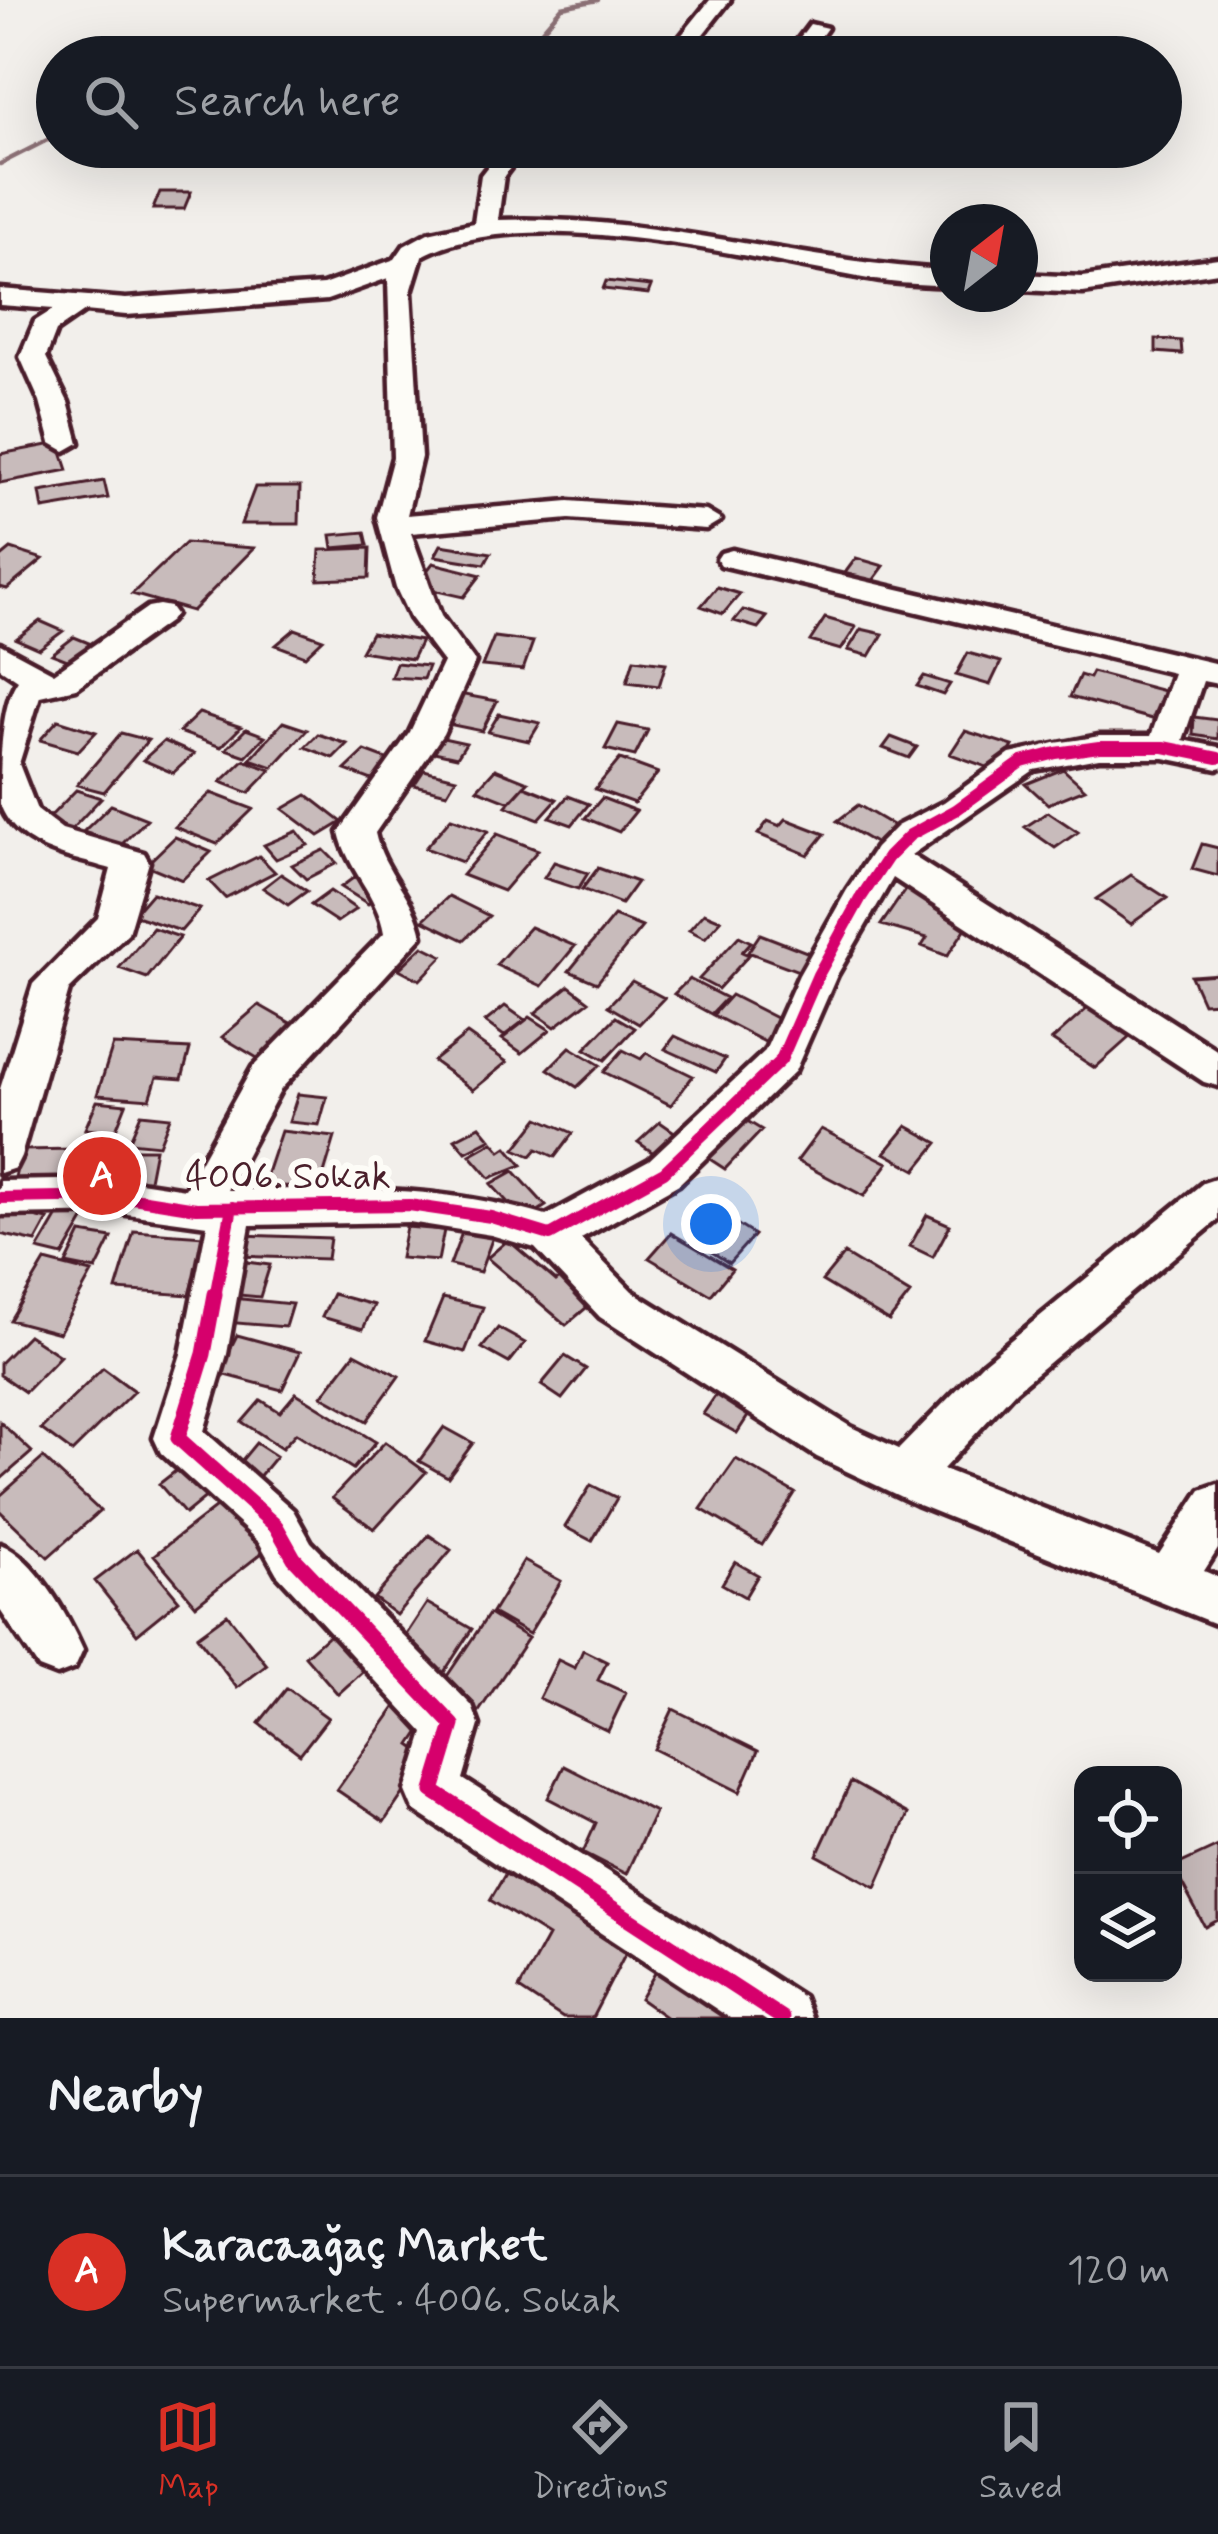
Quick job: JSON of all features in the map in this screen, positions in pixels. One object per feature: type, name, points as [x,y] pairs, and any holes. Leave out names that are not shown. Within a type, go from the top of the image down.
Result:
[{"type":"street","points":[[691,36],[720,0]]},
{"type":"street","points":[[811,36],[817,28]]},
{"type":"street","points":[[485,228],[493,175],[498,168]]},
{"type":"street","points":[[782,2018],[433,1791],[453,1725],[293,1558],[276,1526],[178,1438],[204,1354],[214,1208],[267,1078],[403,936],[402,912],[359,851],[357,832],[426,734],[460,662],[426,618],[392,518],[406,457],[398,292],[404,264],[413,251],[437,238],[485,228],[536,226],[685,237],[880,274],[930,277]]},
{"type":"street","points":[[0,297],[126,307],[327,292],[404,264]]},
{"type":"street","points":[[1038,283],[1083,285],[1218,265]]},
{"type":"street","points":[[65,443],[54,402],[33,357],[44,327],[81,303]]},
{"type":"street","points":[[394,525],[569,510],[706,520]]},
{"type":"street","points":[[732,559],[1204,672],[1165,747]]},
{"type":"street","points":[[0,1156],[52,984],[115,924],[131,862],[49,838],[22,816],[2,764],[26,688],[64,681],[159,614]]},
{"type":"street","points":[[0,654],[48,684]]},
{"type":"street","points":[[1218,758],[1165,747],[1099,747],[1022,762],[956,810],[910,836],[889,857],[818,975],[781,1060],[664,1172],[550,1235],[616,1304],[834,1442],[1218,1601]]},
{"type":"street","points":[[889,857],[1218,1071]]},
{"type":"street","points":[[906,1475],[1000,1376],[1218,1195]]},
{"type":"street","name":"4006. Sokak","points":[[0,1198],[120,1196],[214,1208],[410,1204],[491,1216],[550,1235]]},
{"type":"street","points":[[1171,1579],[1218,1506]]},
{"type":"street","points":[[0,1567],[57,1650]]},
{"type":"building","points":[[160,192],[191,192],[184,209],[153,209]]},
{"type":"building","points":[[606,281],[651,286],[648,294],[603,289]]},
{"type":"building","points":[[1156,339],[1181,341],[1182,354],[1156,352]]},
{"type":"building","points":[[59,443],[68,470],[0,483],[0,454]]},
{"type":"building","points":[[104,481],[108,498],[43,509],[40,492]]},
{"type":"building","points":[[255,487],[300,487],[299,524],[241,524]]},
{"type":"building","points":[[365,532],[368,545],[333,548],[331,535]]},
{"type":"building","points":[[185,543],[254,548],[192,611],[132,594]]},
{"type":"building","points":[[441,545],[491,553],[485,564],[435,556]]},
{"type":"building","points":[[370,548],[369,578],[318,580],[320,550]]},
{"type":"building","points":[[11,549],[43,559],[7,589],[0,587],[0,558]]},
{"type":"building","points":[[856,558],[884,566],[867,589],[839,581]]},
{"type":"building","points":[[433,563],[481,575],[464,597],[415,586]]},
{"type":"building","points":[[717,587],[740,594],[723,614],[701,606]]},
{"type":"building","points":[[743,610],[767,617],[758,628],[734,621]]},
{"type":"building","points":[[825,618],[856,627],[841,650],[810,641]]},
{"type":"building","points":[[40,621],[63,631],[39,649],[16,639]]},
{"type":"building","points":[[295,629],[323,639],[305,656],[276,645]]},
{"type":"building","points":[[861,629],[883,634],[870,656],[848,650]]},
{"type":"building","points":[[371,633],[421,641],[412,659],[361,651]]},
{"type":"building","points":[[74,637],[101,648],[80,665],[52,654]]},
{"type":"building","points":[[494,637],[533,642],[523,670],[482,666]]},
{"type":"building","points":[[968,653],[1001,662],[990,685],[956,675]]},
{"type":"building","points":[[634,659],[666,663],[659,686],[627,682]]},
{"type":"building","points":[[396,663],[428,666],[423,679],[391,677]]},
{"type":"building","points":[[1092,672],[1164,691],[1152,719],[1070,697],[1080,675],[1089,678]]},
{"type":"building","points":[[924,676],[950,684],[943,695],[917,686]]},
{"type":"building","points":[[459,694],[497,701],[482,731],[443,723]]},
{"type":"building","points":[[199,713],[241,727],[221,747],[179,732]]},
{"type":"building","points":[[499,714],[540,723],[529,741],[488,732]]},
{"type":"building","points":[[1194,717],[1218,720],[1218,739],[1193,735]]},
{"type":"building","points":[[58,720],[96,732],[78,751],[40,740]]},
{"type":"building","points":[[283,722],[307,730],[273,767],[250,759]]},
{"type":"building","points":[[618,724],[648,730],[635,756],[605,749]]},
{"type":"building","points":[[246,729],[265,736],[246,756],[226,749]]},
{"type":"building","points":[[965,731],[1013,746],[998,771],[950,754]]},
{"type":"building","points":[[121,733],[148,740],[104,792],[77,785]]},
{"type":"building","points":[[318,734],[347,744],[333,758],[305,747]]},
{"type":"building","points":[[434,736],[466,743],[457,757],[425,750]]},
{"type":"building","points":[[891,737],[917,747],[909,758],[883,748]]},
{"type":"building","points":[[164,741],[194,754],[173,773],[143,760]]},
{"type":"building","points":[[365,751],[397,763],[377,782],[345,770]]},
{"type":"building","points":[[620,759],[658,773],[634,803],[595,789]]},
{"type":"building","points":[[244,760],[271,770],[249,793],[221,782]]},
{"type":"building","points":[[495,769],[528,782],[510,802],[477,789]]},
{"type":"building","points":[[1063,769],[1085,789],[1048,804],[1026,784]]},
{"type":"building","points":[[424,770],[456,778],[447,793],[414,785]]},
{"type":"building","points":[[524,786],[557,799],[539,819],[506,806]]},
{"type":"building","points":[[76,790],[101,798],[69,832],[43,824]]},
{"type":"building","points":[[211,793],[253,809],[217,844],[175,827]]},
{"type":"building","points":[[307,795],[342,822],[319,836],[283,809]]},
{"type":"building","points":[[568,796],[589,804],[572,825],[550,817]]},
{"type":"building","points":[[602,798],[636,811],[619,832],[585,818]]},
{"type":"building","points":[[111,805],[147,819],[120,846],[83,832]]},
{"type":"building","points":[[858,805],[899,829],[878,845],[837,821]]},
{"type":"building","points":[[1048,812],[1078,832],[1055,848],[1025,827]]},
{"type":"building","points":[[451,818],[488,831],[462,862],[425,848]]},
{"type":"building","points":[[786,819],[825,834],[808,855],[758,834],[768,821],[780,826]]},
{"type":"building","points":[[297,831],[308,845],[276,859],[264,845]]},
{"type":"building","points":[[497,834],[538,850],[503,891],[462,875]]},
{"type":"building","points":[[175,837],[211,852],[182,880],[146,865]]},
{"type":"building","points":[[1202,844],[1218,848],[1218,876],[1192,869]]},
{"type":"building","points":[[324,850],[337,863],[306,879],[292,865]]},
{"type":"building","points":[[259,856],[275,872],[225,898],[209,881]]},
{"type":"building","points":[[554,862],[588,873],[578,889],[544,878]]},
{"type":"building","points":[[598,868],[637,882],[621,904],[582,889]]},
{"type":"building","points":[[360,873],[386,890],[368,904],[341,887]]},
{"type":"building","points":[[281,874],[307,891],[288,905],[263,888]]},
{"type":"building","points":[[1131,875],[1167,898],[1131,924],[1096,899]]},
{"type":"building","points":[[912,880],[933,889],[925,900],[970,922],[947,956],[922,946],[927,938],[881,925]]},
{"type":"building","points":[[330,891],[356,909],[337,922],[311,905]]},
{"type":"building","points":[[152,893],[200,909],[181,931],[133,915]]},
{"type":"building","points":[[449,896],[489,916],[464,940],[423,920]]},
{"type":"building","points":[[704,913],[721,920],[705,938],[689,930]]},
{"type":"building","points":[[614,916],[642,927],[597,983],[569,971]]},
{"type":"building","points":[[530,927],[575,946],[542,986],[496,965]]},
{"type":"building","points":[[153,928],[180,937],[147,978],[119,968]]},
{"type":"building","points":[[760,934],[812,954],[801,972],[748,952]]},
{"type":"building","points":[[739,936],[751,942],[742,952],[749,955],[718,989],[699,979]]},
{"type":"building","points":[[423,946],[443,956],[420,980],[399,969]]},
{"type":"building","points":[[1218,974],[1218,1002],[1203,1003],[1191,976]]},
{"type":"building","points":[[689,979],[726,998],[711,1014],[674,994]]},
{"type":"building","points":[[632,981],[664,998],[639,1024],[608,1006]]},
{"type":"building","points":[[569,986],[589,1001],[555,1027],[535,1013]]},
{"type":"building","points":[[731,995],[784,1022],[767,1043],[713,1015]]},
{"type":"building","points":[[259,1005],[301,1029],[264,1062],[222,1037]]},
{"type":"building","points":[[505,1006],[525,1020],[504,1036],[485,1022]]},
{"type":"building","points":[[1089,1007],[1132,1035],[1095,1068],[1052,1040]]},
{"type":"building","points":[[530,1017],[550,1030],[522,1053],[502,1039]]},
{"type":"building","points":[[616,1017],[635,1028],[605,1060],[585,1049]]},
{"type":"building","points":[[467,1034],[507,1062],[473,1090],[433,1061]]},
{"type":"building","points":[[675,1036],[725,1059],[716,1072],[665,1049]]},
{"type":"building","points":[[113,1045],[190,1049],[182,1079],[157,1077],[150,1099],[97,1095]]},
{"type":"building","points":[[570,1047],[600,1065],[577,1087],[548,1069]]},
{"type":"building","points":[[623,1050],[641,1059],[646,1053],[693,1076],[671,1105],[604,1072]]},
{"type":"building","points":[[298,1094],[327,1097],[319,1125],[289,1122]]},
{"type":"building","points":[[97,1101],[126,1104],[115,1132],[85,1129]]},
{"type":"building","points":[[141,1114],[170,1117],[159,1145],[129,1142]]},
{"type":"building","points":[[739,1116],[762,1130],[725,1169],[702,1154]]},
{"type":"building","points":[[539,1118],[573,1133],[555,1157],[537,1149],[531,1156],[515,1149]]},
{"type":"building","points":[[660,1122],[683,1138],[662,1159],[638,1142]]},
{"type":"building","points":[[480,1126],[491,1139],[466,1152],[455,1139]]},
{"type":"building","points":[[907,1126],[938,1143],[916,1170],[885,1153]]},
{"type":"building","points":[[821,1129],[888,1163],[864,1196],[797,1161]]},
{"type":"building","points":[[281,1131],[335,1137],[318,1194],[262,1188]]},
{"type":"building","points":[[493,1142],[501,1151],[507,1147],[522,1165],[490,1178],[470,1155]]},
{"type":"building","points":[[76,1149],[155,1149],[148,1185],[68,1185]]},
{"type":"building","points":[[76,1149],[68,1185],[13,1185],[22,1150]]},
{"type":"building","points":[[514,1171],[546,1206],[524,1220],[491,1184]]},
{"type":"building","points":[[65,1204],[90,1210],[63,1256],[38,1250]]},
{"type":"building","points":[[0,1210],[48,1220],[36,1242],[0,1234]]},
{"type":"building","points":[[927,1215],[950,1225],[933,1257],[910,1246]]},
{"type":"building","points":[[724,1216],[754,1235],[729,1263],[699,1244]]},
{"type":"building","points":[[406,1227],[444,1230],[438,1261],[400,1258]]},
{"type":"building","points":[[464,1227],[494,1234],[480,1272],[450,1265]]},
{"type":"building","points":[[134,1231],[205,1236],[189,1295],[116,1290]]},
{"type":"building","points":[[81,1233],[112,1238],[96,1270],[66,1264]]},
{"type":"building","points":[[671,1233],[732,1269],[711,1295],[649,1258]]},
{"type":"building","points":[[240,1235],[330,1238],[327,1259],[236,1256]]},
{"type":"building","points":[[508,1240],[556,1281],[561,1277],[592,1303],[566,1325],[487,1258]]},
{"type":"building","points":[[844,1254],[910,1294],[889,1321],[822,1281]]},
{"type":"building","points":[[45,1261],[92,1273],[59,1333],[10,1320]]},
{"type":"building","points":[[238,1261],[270,1265],[260,1297],[228,1294]]},
{"type":"building","points":[[333,1294],[374,1305],[363,1329],[322,1317]]},
{"type":"building","points":[[232,1298],[292,1304],[285,1327],[225,1322]]},
{"type":"building","points":[[443,1298],[483,1307],[465,1352],[425,1341]]},
{"type":"building","points":[[498,1328],[525,1343],[509,1363],[482,1348]]},
{"type":"building","points":[[28,1335],[60,1356],[25,1392],[0,1375],[0,1363]]},
{"type":"building","points":[[237,1335],[300,1352],[282,1390],[218,1373]]},
{"type":"building","points":[[355,1353],[399,1376],[367,1421],[322,1396]]},
{"type":"building","points":[[565,1356],[586,1369],[562,1399],[541,1385]]},
{"type":"building","points":[[103,1368],[134,1391],[72,1452],[41,1429]]},
{"type":"building","points":[[296,1393],[376,1442],[353,1469],[296,1433],[282,1448],[242,1422],[261,1400],[280,1412]]},
{"type":"building","points":[[716,1395],[750,1413],[737,1433],[703,1414]]},
{"type":"building","points":[[0,1422],[32,1452],[0,1480]]},
{"type":"building","points":[[444,1427],[473,1443],[448,1477],[419,1461]]},
{"type":"building","points":[[385,1442],[426,1472],[374,1529],[332,1498]]},
{"type":"building","points":[[256,1443],[276,1456],[248,1490],[227,1478]]},
{"type":"building","points":[[43,1458],[100,1511],[48,1557],[0,1511],[0,1496]]},
{"type":"building","points":[[736,1459],[795,1493],[762,1545],[701,1509]]},
{"type":"building","points":[[187,1462],[213,1491],[185,1514],[159,1484]]},
{"type":"building","points":[[591,1485],[617,1498],[592,1541],[565,1527]]},
{"type":"building","points":[[229,1497],[272,1545],[196,1605],[154,1555]]},
{"type":"building","points":[[429,1535],[451,1550],[396,1615],[374,1598]]},
{"type":"building","points":[[137,1549],[179,1600],[137,1634],[95,1581]]},
{"type":"building","points":[[524,1561],[561,1581],[529,1634],[492,1613]]},
{"type":"building","points":[[735,1562],[758,1575],[745,1597],[722,1584]]},
{"type":"building","points":[[427,1603],[472,1629],[437,1683],[392,1656]]},
{"type":"building","points":[[227,1614],[267,1665],[237,1688],[197,1636]]},
{"type":"building","points":[[489,1614],[528,1638],[474,1719],[435,1694]]},
{"type":"building","points":[[344,1621],[379,1657],[338,1694],[305,1656]]},
{"type":"building","points":[[583,1650],[607,1662],[598,1680],[626,1693],[608,1731],[539,1698],[558,1660],[575,1668]]},
{"type":"building","points":[[287,1688],[328,1718],[300,1754],[259,1723]]},
{"type":"building","points":[[399,1702],[427,1721],[411,1745],[428,1757],[384,1822],[337,1790]]},
{"type":"building","points":[[673,1709],[758,1751],[740,1792],[654,1749]]},
{"type":"building","points":[[564,1766],[655,1812],[626,1874],[583,1852],[596,1823],[548,1798]]},
{"type":"building","points":[[851,1782],[908,1814],[876,1887],[817,1855]]},
{"type":"building","points":[[1218,1846],[1218,1920],[1205,1927],[1182,1884],[1182,1863]]},
{"type":"building","points":[[516,1856],[637,1931],[592,2018],[563,2018],[519,1989],[548,1936],[490,1900]]},
{"type":"building","points":[[662,1961],[746,2018],[667,2018],[640,1999]]},
{"type":"waterway","points":[[537,36],[562,7],[598,0]]},
{"type":"waterway","points":[[0,164],[36,146]]},
{"type":"cycle path","points":[[0,1198],[120,1196],[196,1208],[409,1205],[491,1217],[550,1235],[664,1172],[781,1060],[818,975],[860,899],[888,857],[910,835],[956,810],[1022,762],[1056,753],[1099,747],[1164,747],[1218,758]]},
{"type":"cycle path","points":[[232,1207],[204,1354],[178,1438],[276,1526],[294,1558],[453,1725],[433,1791],[782,2018]]},
{"type":"place","name":"Karacaağaç Market","points":[[102,1176]]}]
